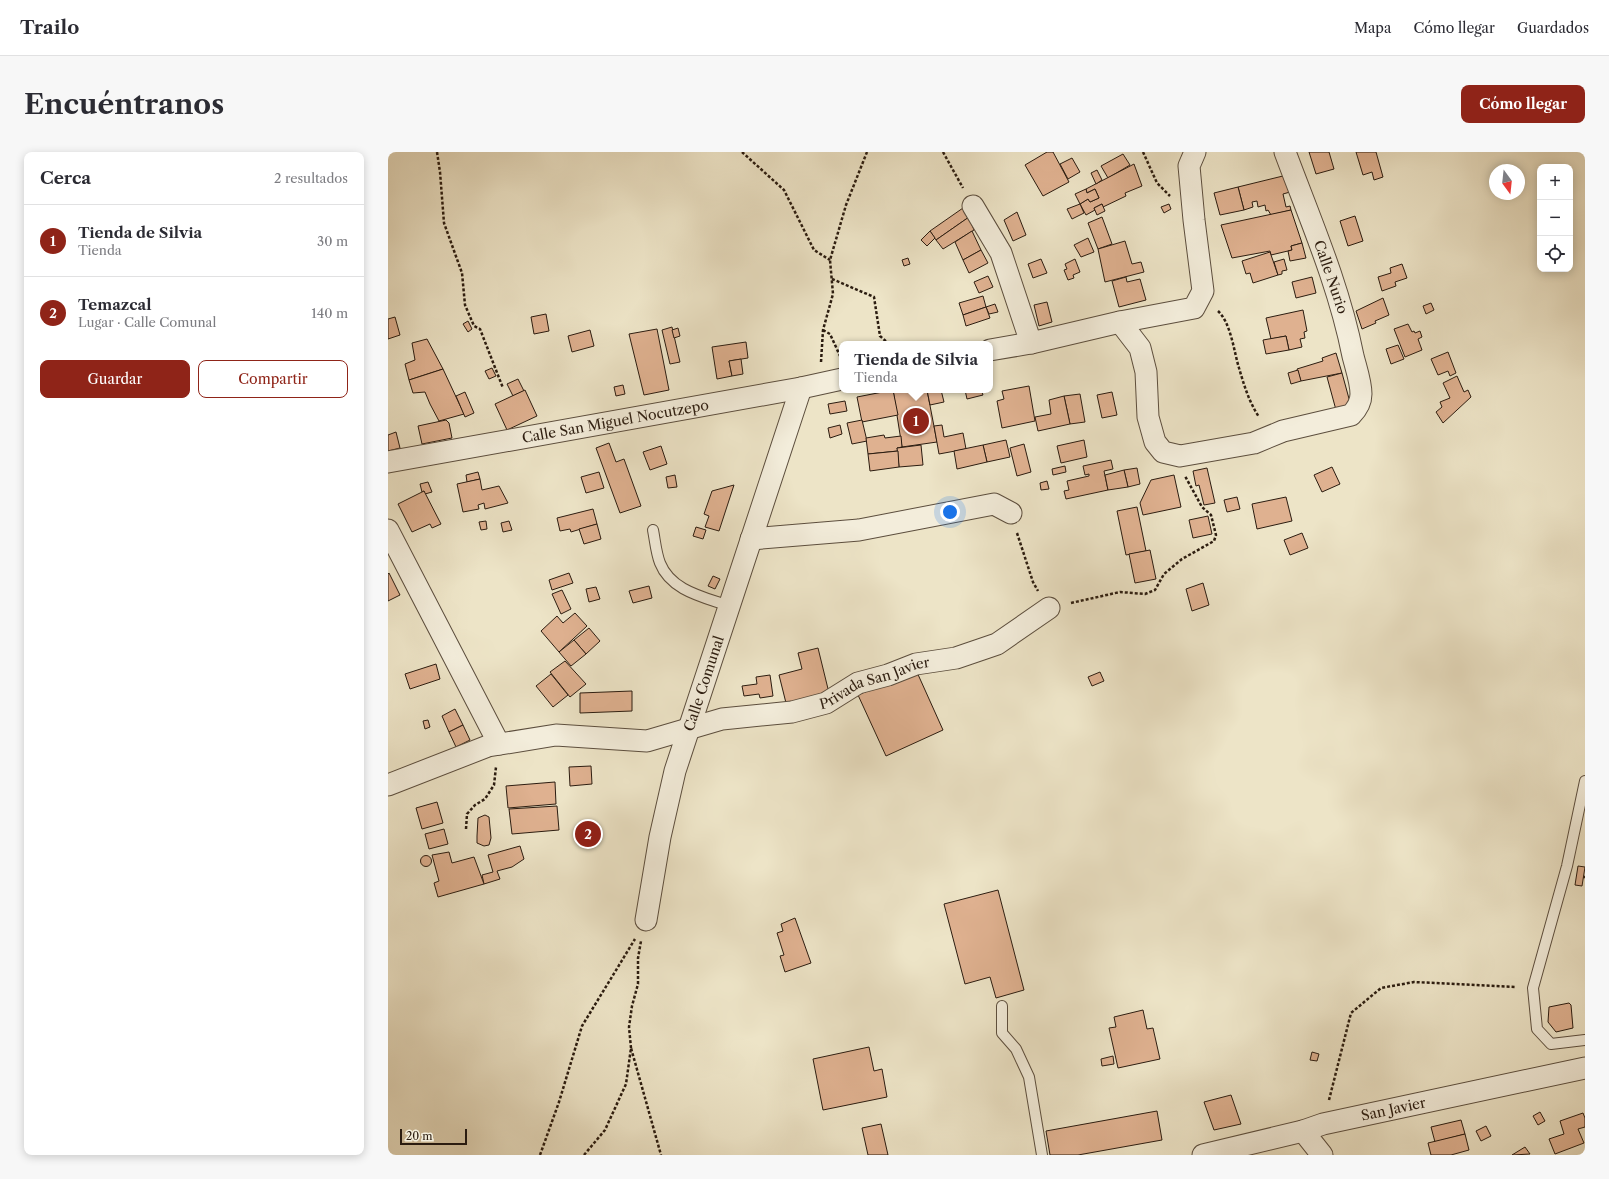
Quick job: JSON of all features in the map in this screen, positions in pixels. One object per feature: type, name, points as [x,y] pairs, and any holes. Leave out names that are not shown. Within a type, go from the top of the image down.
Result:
[{"type":"street","points":[[993,349],[1031,343],[1120,322],[1194,308],[1203,290],[1188,166],[1195,152]]},
{"type":"street","name":"Calle Nurio","points":[[1283,431],[1351,416],[1359,407],[1361,394],[1346,321],[1319,239],[1311,223],[1285,152]]},
{"type":"street","points":[[973,206],[1001,253],[1031,343]]},
{"type":"street","points":[[1120,322],[1140,348],[1146,372],[1148,417],[1155,442],[1169,453],[1180,456],[1254,443],[1283,431]]},
{"type":"street","name":"Calle San Miguel Nocutzepo","points":[[388,462],[801,388],[839,380]]},
{"type":"street","name":"Calle Comunal","points":[[388,785],[494,745],[556,735],[647,741],[689,730],[801,388]]},
{"type":"street","points":[[751,539],[859,530],[994,504],[1010,513]]},
{"type":"street","points":[[388,530],[494,745]]},
{"type":"street","name":"Privada San Javier","points":[[689,730],[722,719],[792,712],[826,703],[858,682],[888,675],[916,664],[956,658],[997,644],[1049,608]]},
{"type":"street","points":[[646,920],[660,838],[675,771],[689,730]]},
{"type":"street","name":"San Javier","points":[[1203,1155],[1302,1131],[1323,1124],[1585,1068]]},
{"type":"street","points":[[1302,1131],[1322,1155]]},
{"type":"lane","points":[[653,530],[660,563],[667,576],[686,591],[729,606]]},
{"type":"lane","points":[[1585,780],[1567,866],[1533,988],[1537,1029],[1551,1044],[1585,1040]]},
{"type":"lane","points":[[1002,1006],[1002,1033],[1016,1049],[1029,1077],[1042,1155]]},
{"type":"path","points":[[437,152],[444,223],[462,273],[465,304],[474,326],[480,329],[503,388]]},
{"type":"path","points":[[742,152],[784,190],[814,250],[830,260]]},
{"type":"path","points":[[801,388],[820,368],[823,330],[833,294],[830,260],[846,205],[867,152]]},
{"type":"path","points":[[943,152],[973,206]]},
{"type":"path","points":[[1143,152],[1157,183],[1194,220]]},
{"type":"path","points":[[832,279],[874,297],[880,336],[886,341]]},
{"type":"path","points":[[1199,299],[1220,312],[1230,335],[1251,404],[1262,422],[1283,431]]},
{"type":"path","points":[[823,330],[830,334],[839,354]]},
{"type":"path","points":[[1010,513],[1033,582],[1049,608],[1120,592],[1145,594],[1155,590],[1164,574],[1182,559],[1214,541],[1216,535],[1211,515],[1202,507],[1192,488],[1169,453]]},
{"type":"path","points":[[466,829],[467,814],[475,805],[485,799],[494,785],[496,766],[494,745]]},
{"type":"path","points":[[646,920],[638,958],[638,984],[632,1006],[629,1027],[631,1048],[661,1155]]},
{"type":"path","points":[[540,1155],[559,1102],[582,1026],[646,920]]},
{"type":"path","points":[[1323,1124],[1351,1013],[1381,988],[1414,982],[1533,988]]},
{"type":"path","points":[[584,1155],[606,1130],[626,1084],[631,1048]]},
{"type":"building","points":[[1047,152],[1053,152],[1069,182],[1043,196],[1025,165]]},
{"type":"building","points":[[1309,152],[1329,152],[1334,169],[1316,174]]},
{"type":"building","points":[[1356,152],[1376,152],[1383,177],[1374,180],[1372,172],[1363,175]]},
{"type":"building","points":[[1123,154],[1130,165],[1108,178],[1101,166]]},
{"type":"building","points":[[1072,158],[1080,172],[1068,179],[1060,164]]},
{"type":"building","points":[[1134,164],[1142,186],[1125,193],[1126,196],[1103,207],[1102,204],[1094,208],[1095,210],[1086,215],[1080,204],[1088,199],[1090,202],[1099,198],[1095,189],[1087,193],[1086,189]]},
{"type":"building","points":[[1097,170],[1102,180],[1096,184],[1091,173]]},
{"type":"building","points":[[1287,175],[1290,192],[1283,194],[1286,207],[1290,206],[1291,210],[1271,215],[1268,210],[1266,211],[1265,205],[1258,207],[1257,201],[1252,202],[1253,207],[1244,210],[1238,187]]},
{"type":"building","points":[[1238,187],[1244,210],[1220,215],[1214,193]]},
{"type":"building","points":[[1086,189],[1087,193],[1095,189],[1099,198],[1090,202],[1088,199],[1080,204],[1075,194]]},
{"type":"building","points":[[1080,204],[1084,213],[1072,219],[1067,209]]},
{"type":"building","points":[[1102,204],[1105,211],[1097,215],[1094,208]]},
{"type":"building","points":[[1169,204],[1171,209],[1164,213],[1161,207]]},
{"type":"building","points":[[963,208],[969,217],[936,240],[930,231]]},
{"type":"building","points":[[1291,210],[1302,243],[1291,246],[1292,250],[1271,255],[1270,251],[1232,258],[1221,225]]},
{"type":"building","points":[[1017,212],[1026,235],[1013,241],[1004,220]]},
{"type":"building","points":[[1355,216],[1363,241],[1348,246],[1340,221]]},
{"type":"building","points":[[969,217],[974,230],[943,249],[936,240]]},
{"type":"building","points":[[1102,217],[1112,244],[1098,249],[1088,223]]},
{"type":"building","points":[[930,231],[935,238],[927,246],[921,240]]},
{"type":"building","points":[[972,231],[981,250],[963,260],[955,242]]},
{"type":"building","points":[[1088,238],[1094,252],[1081,257],[1074,245]]},
{"type":"building","points":[[1125,241],[1132,264],[1141,262],[1144,272],[1105,282],[1098,249]]},
{"type":"building","points":[[1302,243],[1306,258],[1290,261],[1288,251],[1292,250],[1291,246]]},
{"type":"building","points":[[981,250],[988,263],[969,273],[963,260]]},
{"type":"building","points":[[1270,252],[1278,275],[1253,283],[1250,273],[1246,274],[1242,261]]},
{"type":"building","points":[[908,258],[910,264],[904,266],[902,260]]},
{"type":"building","points":[[1041,259],[1047,273],[1033,278],[1028,264]]},
{"type":"building","points":[[1075,259],[1080,272],[1073,275],[1074,278],[1068,280],[1064,270],[1067,269],[1065,264]]},
{"type":"building","points":[[1284,259],[1287,270],[1282,271],[1282,274],[1278,275],[1274,262]]},
{"type":"building","points":[[1402,264],[1407,278],[1395,282],[1396,286],[1382,291],[1378,277],[1391,273],[1390,268]]},
{"type":"building","points":[[988,276],[993,287],[979,293],[974,282]]},
{"type":"building","points":[[1126,277],[1127,282],[1140,279],[1146,300],[1119,307],[1112,281]]},
{"type":"building","points":[[1312,277],[1316,293],[1296,298],[1292,282]]},
{"type":"building","points":[[983,296],[986,307],[963,315],[959,303]]},
{"type":"building","points":[[1383,298],[1389,315],[1362,329],[1356,311]]},
{"type":"building","points":[[1047,302],[1052,322],[1039,326],[1034,305]]},
{"type":"building","points":[[1431,303],[1434,310],[1426,314],[1423,306]]},
{"type":"building","points":[[995,304],[998,312],[989,314],[986,307]]},
{"type":"building","points":[[986,307],[990,318],[966,326],[963,315]]},
{"type":"building","points":[[1303,310],[1307,331],[1304,332],[1305,338],[1300,339],[1302,347],[1289,350],[1286,336],[1271,339],[1266,318]]},
{"type":"building","points":[[546,314],[549,331],[534,334],[531,317]]},
{"type":"building","points":[[395,317],[400,335],[388,339],[388,319]]},
{"type":"building","points":[[468,321],[472,329],[468,332],[463,324]]},
{"type":"building","points":[[1408,324],[1412,332],[1414,331],[1415,333],[1420,331],[1422,337],[1418,339],[1422,350],[1405,357],[1394,329]]},
{"type":"building","points":[[672,327],[680,362],[670,364],[662,330]]},
{"type":"building","points":[[678,328],[680,336],[674,338],[672,330]]},
{"type":"building","points":[[657,329],[669,390],[644,395],[629,334]]},
{"type":"building","points":[[590,330],[594,346],[572,352],[568,336]]},
{"type":"building","points":[[1286,336],[1289,350],[1266,354],[1263,340]]},
{"type":"building","points":[[427,339],[443,369],[409,380],[405,364],[415,360],[412,343]]},
{"type":"building","points":[[746,342],[748,358],[729,361],[732,376],[717,379],[712,347]]},
{"type":"building","points":[[1398,345],[1404,359],[1391,364],[1386,349]]},
{"type":"building","points":[[1448,352],[1456,373],[1450,376],[1448,371],[1438,375],[1431,359]]},
{"type":"building","points":[[1336,353],[1342,373],[1301,381],[1297,369],[1323,361],[1322,358]]},
{"type":"building","points":[[741,359],[743,374],[732,376],[729,361]]},
{"type":"building","points":[[492,368],[496,376],[489,379],[485,371]]},
{"type":"building","points":[[443,369],[464,414],[439,421],[425,392],[413,393],[409,380]]},
{"type":"building","points":[[1298,370],[1301,381],[1291,384],[1288,373]]},
{"type":"building","points":[[1342,373],[1351,406],[1336,410],[1327,377]]},
{"type":"building","points":[[1457,376],[1464,392],[1468,390],[1471,397],[1443,423],[1436,412],[1442,407],[1440,402],[1450,398],[1443,383]]},
{"type":"building","points":[[518,379],[524,391],[513,396],[507,384]]},
{"type":"building","points":[[623,385],[625,394],[616,396],[614,387]]},
{"type":"building","points":[[1029,386],[1035,421],[1002,428],[997,401],[1004,399],[1002,391]]},
{"type":"building","points":[[525,390],[537,416],[507,430],[495,404]]},
{"type":"building","points":[[465,392],[474,413],[465,417],[456,396]]},
{"type":"building","points":[[1112,392],[1117,415],[1102,418],[1097,395]]},
{"type":"building","points":[[878,393],[894,393],[898,415],[862,422],[857,397]]},
{"type":"building","points":[[893,393],[928,393],[937,442],[902,447]]},
{"type":"building","points":[[928,393],[942,393],[944,402],[930,405]]},
{"type":"building","points":[[966,393],[982,393],[983,395],[967,399]]},
{"type":"building","points":[[1080,394],[1085,422],[1070,424],[1064,396]]},
{"type":"building","points":[[1064,396],[1070,424],[1038,431],[1035,417],[1051,414],[1049,400]]},
{"type":"building","points":[[845,401],[847,411],[830,414],[828,404]]},
{"type":"building","points":[[446,420],[449,423],[452,438],[422,444],[418,426]]},
{"type":"building","points":[[862,420],[867,441],[852,444],[847,423]]},
{"type":"building","points":[[840,425],[842,434],[830,438],[828,428]]},
{"type":"building","points":[[942,425],[944,437],[963,433],[966,449],[939,454],[934,426]]},
{"type":"building","points":[[396,432],[400,448],[388,451],[388,435]]},
{"type":"building","points":[[884,435],[885,438],[901,436],[902,447],[897,448],[898,451],[868,454],[866,438]]},
{"type":"building","points":[[1006,440],[1010,457],[987,462],[983,445]]},
{"type":"building","points":[[1084,440],[1087,457],[1061,463],[1057,446]]},
{"type":"building","points":[[609,443],[616,462],[624,459],[641,506],[620,513],[596,448]]},
{"type":"building","points":[[1024,444],[1031,472],[1017,476],[1010,448]]},
{"type":"building","points":[[921,445],[923,465],[899,467],[897,448]]},
{"type":"building","points":[[983,445],[987,462],[957,469],[954,451]]},
{"type":"building","points":[[661,446],[667,464],[650,470],[643,452]]},
{"type":"building","points":[[898,451],[899,467],[870,471],[868,454]]},
{"type":"building","points":[[1111,460],[1113,469],[1104,471],[1108,490],[1066,499],[1064,491],[1069,490],[1067,481],[1089,476],[1089,474],[1085,475],[1083,466]]},
{"type":"building","points":[[1065,466],[1066,472],[1053,475],[1052,469]]},
{"type":"building","points":[[1332,467],[1340,484],[1322,492],[1314,475]]},
{"type":"building","points":[[1137,468],[1140,484],[1128,487],[1124,470]]},
{"type":"building","points":[[1207,468],[1215,503],[1204,505],[1199,485],[1196,486],[1193,471]]},
{"type":"building","points":[[1124,470],[1128,487],[1108,490],[1105,475]]},
{"type":"building","points":[[478,472],[480,479],[467,482],[466,475]]},
{"type":"building","points":[[599,472],[604,488],[586,493],[581,477]]},
{"type":"building","points":[[675,475],[677,487],[668,488],[666,477]]},
{"type":"building","points":[[1174,475],[1181,507],[1143,515],[1140,503],[1151,480]]},
{"type":"building","points":[[480,479],[482,490],[499,486],[508,503],[485,509],[484,503],[478,505],[479,509],[463,512],[457,484]]},
{"type":"building","points":[[1047,481],[1049,489],[1041,490],[1040,483]]},
{"type":"building","points":[[428,482],[432,492],[425,494],[424,491],[422,492],[420,484]]},
{"type":"building","points":[[734,485],[719,531],[705,527],[709,516],[704,514],[712,491]]},
{"type":"building","points":[[424,491],[441,524],[432,528],[430,524],[412,532],[398,504]]},
{"type":"building","points":[[1237,497],[1240,509],[1227,512],[1224,500]]},
{"type":"building","points":[[1286,497],[1292,521],[1257,529],[1252,504]]},
{"type":"building","points":[[1137,507],[1146,551],[1126,555],[1117,511]]},
{"type":"building","points":[[593,509],[597,524],[571,532],[570,529],[560,531],[557,518]]},
{"type":"building","points":[[1208,516],[1212,534],[1193,538],[1189,520]]},
{"type":"building","points":[[486,521],[487,529],[481,530],[479,522]]},
{"type":"building","points":[[509,521],[512,530],[503,532],[501,523]]},
{"type":"building","points":[[597,524],[601,539],[584,544],[579,529]]},
{"type":"building","points":[[696,527],[706,530],[703,539],[693,536]]},
{"type":"building","points":[[1302,533],[1308,548],[1290,555],[1284,540]]},
{"type":"building","points":[[1150,550],[1156,579],[1135,583],[1129,554]]},
{"type":"building","points":[[389,573],[400,595],[388,601],[388,574]]},
{"type":"building","points":[[569,573],[573,583],[552,590],[549,580]]},
{"type":"building","points":[[713,576],[720,579],[715,589],[708,586]]},
{"type":"building","points":[[1203,583],[1209,605],[1192,611],[1186,589]]},
{"type":"building","points":[[649,586],[652,598],[633,603],[629,591]]},
{"type":"building","points":[[596,587],[600,599],[589,602],[586,589]]},
{"type":"building","points":[[562,590],[571,609],[561,614],[552,594]]},
{"type":"building","points":[[575,613],[587,626],[559,652],[541,631],[557,616],[563,623]]},
{"type":"building","points":[[589,628],[600,641],[586,654],[574,640]]},
{"type":"building","points":[[574,640],[586,654],[571,666],[559,652]]},
{"type":"building","points":[[818,648],[830,697],[787,707],[779,675],[802,669],[798,653]]},
{"type":"building","points":[[565,661],[586,684],[570,697],[550,672]]},
{"type":"building","points":[[436,664],[440,679],[410,689],[405,674]]},
{"type":"building","points":[[916,670],[943,730],[886,756],[858,695]]},
{"type":"building","points":[[1100,672],[1104,681],[1092,686],[1088,677]]},
{"type":"building","points":[[551,674],[568,695],[553,707],[536,686]]},
{"type":"building","points":[[770,675],[773,696],[760,698],[759,694],[744,696],[742,686],[757,684],[756,677]]},
{"type":"building","points":[[632,691],[632,711],[580,713],[580,693]]},
{"type":"building","points":[[455,709],[463,725],[449,732],[442,716]]},
{"type":"building","points":[[428,720],[430,727],[425,729],[423,721]]},
{"type":"building","points":[[463,725],[470,740],[456,747],[449,732]]},
{"type":"building","points":[[591,766],[592,784],[570,786],[569,767]]},
{"type":"building","points":[[555,782],[556,804],[508,808],[506,786]]},
{"type":"building","points":[[437,802],[443,823],[422,829],[416,808]]},
{"type":"building","points":[[557,806],[559,830],[512,834],[509,809]]},
{"type":"building","points":[[485,815],[489,817],[491,838],[489,845],[484,846],[477,843],[477,836],[478,818]]},
{"type":"building","points":[[591,821],[600,837],[584,846],[575,830]]},
{"type":"building","points":[[444,829],[448,844],[429,849],[425,834]]},
{"type":"building","points":[[520,846],[524,859],[512,867],[497,871],[500,879],[484,884],[482,875],[493,872],[488,855]]},
{"type":"building","points":[[449,852],[452,863],[474,857],[484,884],[438,897],[434,883],[439,881],[432,855]]},
{"type":"building","points":[[426,855],[430,857],[432,861],[430,865],[426,867],[422,865],[420,861],[422,857]]},
{"type":"building","points":[[1578,866],[1585,867],[1582,886],[1575,885]]},
{"type":"building","points":[[998,890],[1024,990],[996,998],[990,977],[965,984],[944,904]]},
{"type":"building","points":[[795,918],[811,963],[785,972],[780,956],[784,955],[777,933],[783,931],[781,924]]},
{"type":"building","points":[[1569,1003],[1571,1005],[1573,1028],[1556,1032],[1548,1022],[1549,1007]]},
{"type":"building","points":[[1143,1010],[1147,1029],[1153,1028],[1160,1059],[1118,1068],[1109,1028],[1116,1027],[1114,1017]]},
{"type":"building","points":[[869,1047],[874,1071],[882,1069],[887,1097],[823,1110],[813,1059]]},
{"type":"building","points":[[1312,1052],[1319,1054],[1317,1061],[1310,1060]]},
{"type":"building","points":[[1113,1056],[1114,1064],[1102,1066],[1101,1059]]},
{"type":"building","points":[[1231,1095],[1241,1124],[1214,1130],[1204,1102]]},
{"type":"building","points":[[1157,1111],[1162,1140],[1078,1155],[1050,1155],[1046,1131]]},
{"type":"building","points":[[1540,1112],[1545,1121],[1538,1125],[1533,1116]]},
{"type":"building","points":[[1583,1113],[1585,1118],[1585,1127],[1578,1129],[1584,1143],[1555,1154],[1549,1139],[1564,1134],[1560,1121]]},
{"type":"building","points":[[1461,1120],[1465,1134],[1435,1142],[1431,1127]]},
{"type":"building","points":[[881,1124],[888,1155],[868,1155],[862,1128]]},
{"type":"building","points":[[1486,1126],[1491,1136],[1481,1141],[1476,1131]]},
{"type":"building","points":[[1465,1134],[1469,1150],[1451,1155],[1431,1155],[1428,1143]]},
{"type":"building","points":[[1525,1147],[1530,1154],[1512,1155]]},
{"type":"place","name":"Tienda de Silvia","points":[[916,421]]},
{"type":"place","name":"Temazcal","points":[[588,834]]}]
